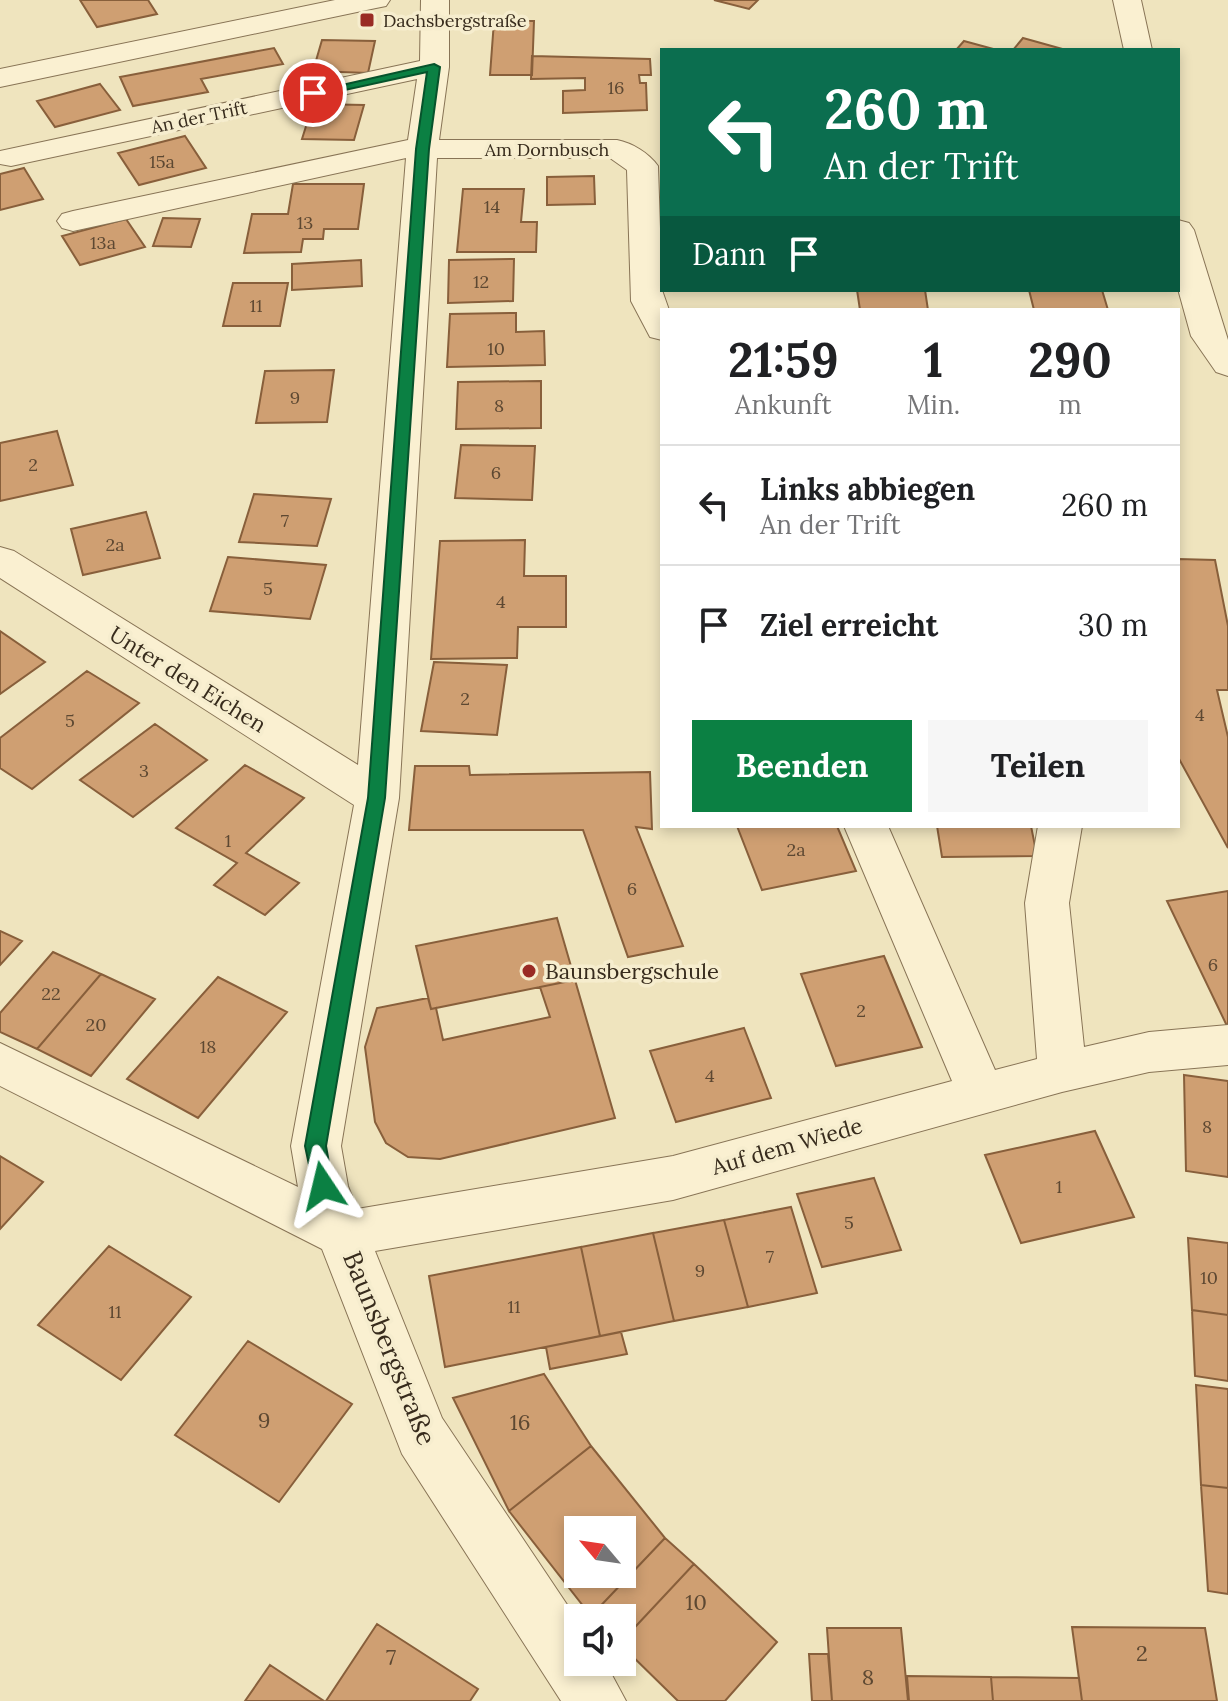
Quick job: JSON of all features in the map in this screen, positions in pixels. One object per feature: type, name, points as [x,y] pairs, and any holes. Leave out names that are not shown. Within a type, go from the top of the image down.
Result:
[{"type":"street","points":[[343,1234],[323,1186],[316,1146],[377,798],[422,149],[434,67],[435,0]]},
{"type":"street","points":[[1127,0],[1138,48]]},
{"type":"street","points":[[0,78],[356,2]]},
{"type":"street","name":"An der Trift","points":[[11,157],[434,67]]},
{"type":"street","points":[[73,221],[406,149],[422,149]]},
{"type":"street","name":"Am Dornbusch","points":[[422,149],[617,149],[640,163],[648,301],[660,326]]},
{"type":"street","points":[[1180,237],[1208,336],[1228,365]]},
{"type":"street","name":"Unter den Eichen","points":[[0,560],[377,798]]},
{"type":"street","points":[[867,828],[981,1092]]},
{"type":"street","points":[[1060,828],[1047,903],[1062,1072]]},
{"type":"street","name":"Auf dem Wiede","points":[[343,1234],[673,1178],[1062,1072],[1149,1052],[1228,1045]]},
{"type":"street","name":"Baunsbergstraße","points":[[5,1073],[343,1234],[421,1435],[596,1701]]},
{"type":"building","points":[[80,0],[148,0],[157,14],[97,27]]},
{"type":"building","points":[[714,0],[758,0],[749,9]]},
{"type":"building","points":[[494,21],[534,21],[532,75],[490,75]]},
{"type":"building","points":[[1023,38],[1059,48],[1015,48]]},
{"type":"building","points":[[322,40],[375,41],[368,73],[313,71]]},
{"type":"building","points":[[964,41],[990,48],[958,48]]},
{"type":"building","points":[[274,48],[283,64],[201,79],[208,92],[133,106],[120,77]]},
{"type":"building","points":[[532,56],[650,59],[651,75],[639,75],[640,83],[646,83],[647,110],[563,113],[563,91],[585,90],[585,78],[531,79]]},
{"type":"building","points":[[100,84],[120,110],[55,127],[37,101]]},
{"type":"building","points":[[313,104],[364,105],[354,140],[302,139]]},
{"type":"building","points":[[185,136],[206,168],[139,185],[118,153]]},
{"type":"building","points":[[24,168],[43,199],[0,210],[0,174]]},
{"type":"building","points":[[594,176],[595,204],[547,205],[547,177]]},
{"type":"building","points":[[293,184],[364,184],[358,229],[324,229],[323,239],[303,239],[301,252],[244,253],[252,214],[288,214]]},
{"type":"building","points":[[463,189],[524,189],[521,222],[537,222],[536,252],[457,252]]},
{"type":"building","points":[[163,218],[200,219],[191,247],[153,246]]},
{"type":"building","points":[[126,219],[145,247],[80,265],[62,236]]},
{"type":"building","points":[[514,259],[513,301],[448,303],[449,260]]},
{"type":"building","points":[[361,260],[362,286],[292,290],[292,264]]},
{"type":"building","points":[[233,283],[288,283],[280,326],[223,326]]},
{"type":"building","points":[[857,292],[925,292],[928,308],[860,308]]},
{"type":"building","points":[[1030,292],[1103,292],[1107,308],[1034,308]]},
{"type":"building","points":[[516,313],[516,332],[544,331],[545,365],[447,367],[450,314]]},
{"type":"building","points":[[334,370],[327,422],[256,423],[265,371]]},
{"type":"building","points":[[541,381],[541,428],[456,429],[458,382]]},
{"type":"building","points":[[57,431],[73,485],[0,501],[0,443]]},
{"type":"building","points":[[461,445],[535,446],[532,500],[455,498]]},
{"type":"building","points":[[254,494],[331,499],[317,546],[239,542]]},
{"type":"building","points":[[146,512],[160,558],[83,575],[71,529]]},
{"type":"building","points":[[525,540],[524,576],[566,576],[566,627],[518,627],[517,658],[431,659],[440,541]]},
{"type":"building","points":[[228,557],[326,565],[310,619],[210,611]]},
{"type":"building","points":[[1180,559],[1215,560],[1228,626],[1228,690],[1217,690],[1228,737],[1228,848],[1180,761]]},
{"type":"building","points":[[0,631],[45,662],[0,694]]},
{"type":"building","points":[[434,662],[507,665],[497,735],[421,731]]},
{"type":"building","points":[[87,671],[139,703],[32,789],[0,768],[0,738]]},
{"type":"building","points":[[155,724],[207,760],[133,817],[80,780]]},
{"type":"building","points":[[245,765],[304,798],[246,853],[299,883],[265,915],[214,885],[237,863],[176,828]]},
{"type":"building","points":[[415,766],[469,766],[470,775],[650,772],[652,829],[636,827],[683,946],[628,957],[583,830],[409,830]]},
{"type":"building","points":[[738,828],[838,828],[856,871],[762,890]]},
{"type":"building","points":[[937,828],[1031,828],[1037,856],[942,857]]},
{"type":"building","points":[[1228,891],[1228,1028],[1167,901]]},
{"type":"building","points":[[557,918],[575,980],[431,1009],[416,946]]},
{"type":"building","points":[[0,931],[22,941],[0,965]]},
{"type":"building","points":[[53,952],[101,974],[37,1049],[0,1032],[0,1013]]},
{"type":"building","points":[[884,956],[922,1047],[836,1066],[801,974]]},
{"type":"building","points":[[101,974],[155,999],[91,1076],[37,1049]]},
{"type":"building","points":[[218,977],[287,1012],[198,1118],[127,1079]]},
{"type":"building","points":[[575,980],[615,1118],[440,1159],[408,1157],[386,1143],[375,1122],[365,1047],[377,1008],[428,998],[431,1009],[436,1008],[443,1040],[550,1017],[540,987]]},
{"type":"building","points":[[744,1028],[771,1098],[676,1122],[650,1051]]},
{"type":"building","points":[[1184,1075],[1228,1081],[1228,1177],[1186,1171]]},
{"type":"building","points":[[1095,1131],[1134,1217],[1021,1243],[985,1155]]},
{"type":"building","points":[[0,1156],[43,1182],[0,1229]]},
{"type":"building","points":[[874,1178],[901,1250],[822,1267],[797,1194]]},
{"type":"building","points":[[791,1207],[817,1293],[748,1307],[724,1220]]},
{"type":"building","points":[[724,1220],[748,1307],[674,1321],[653,1233]]},
{"type":"building","points":[[653,1233],[674,1321],[600,1336],[581,1247]]},
{"type":"building","points":[[1188,1238],[1228,1243],[1228,1315],[1192,1310]]},
{"type":"building","points":[[109,1246],[191,1297],[121,1380],[38,1325]]},
{"type":"building","points":[[581,1247],[600,1336],[445,1367],[429,1276]]},
{"type":"building","points":[[1192,1310],[1228,1315],[1228,1381],[1195,1376]]},
{"type":"building","points":[[621,1332],[627,1354],[550,1369],[546,1347]]},
{"type":"building","points":[[248,1341],[352,1404],[279,1502],[175,1435]]},
{"type":"building","points":[[544,1374],[591,1446],[509,1511],[453,1398]]},
{"type":"building","points":[[1196,1385],[1228,1389],[1228,1488],[1201,1485]]},
{"type":"building","points":[[591,1446],[665,1538],[636,1569],[636,1516],[564,1516],[564,1581],[509,1511]]},
{"type":"building","points":[[1201,1485],[1228,1488],[1228,1594],[1208,1591]]},
{"type":"building","points":[[665,1538],[694,1564],[636,1626],[636,1604],[602,1604],[618,1588],[636,1588],[636,1569]]},
{"type":"building","points":[[694,1564],[777,1642],[725,1701],[678,1701],[636,1660],[636,1626]]},
{"type":"building","points":[[569,1588],[618,1588],[602,1604],[582,1604]]},
{"type":"building","points":[[377,1624],[478,1689],[470,1701],[326,1701]]},
{"type":"building","points":[[1072,1627],[1205,1628],[1217,1701],[1082,1701]]},
{"type":"building","points":[[827,1628],[901,1628],[908,1701],[832,1701]]},
{"type":"building","points":[[809,1654],[828,1654],[832,1701],[812,1701]]},
{"type":"building","points":[[270,1665],[324,1701],[245,1701]]},
{"type":"building","points":[[907,1676],[991,1677],[993,1701],[909,1701]]},
{"type":"building","points":[[991,1677],[1079,1678],[1082,1701],[993,1701]]},
{"type":"place","name":"Dachsbergstraße","points":[[367,20]]},
{"type":"place","name":"Baunsbergschule","points":[[529,971]]},
{"type":"route","points":[[313,93],[434,67],[422,149],[377,798],[316,1146],[323,1186]]}]
